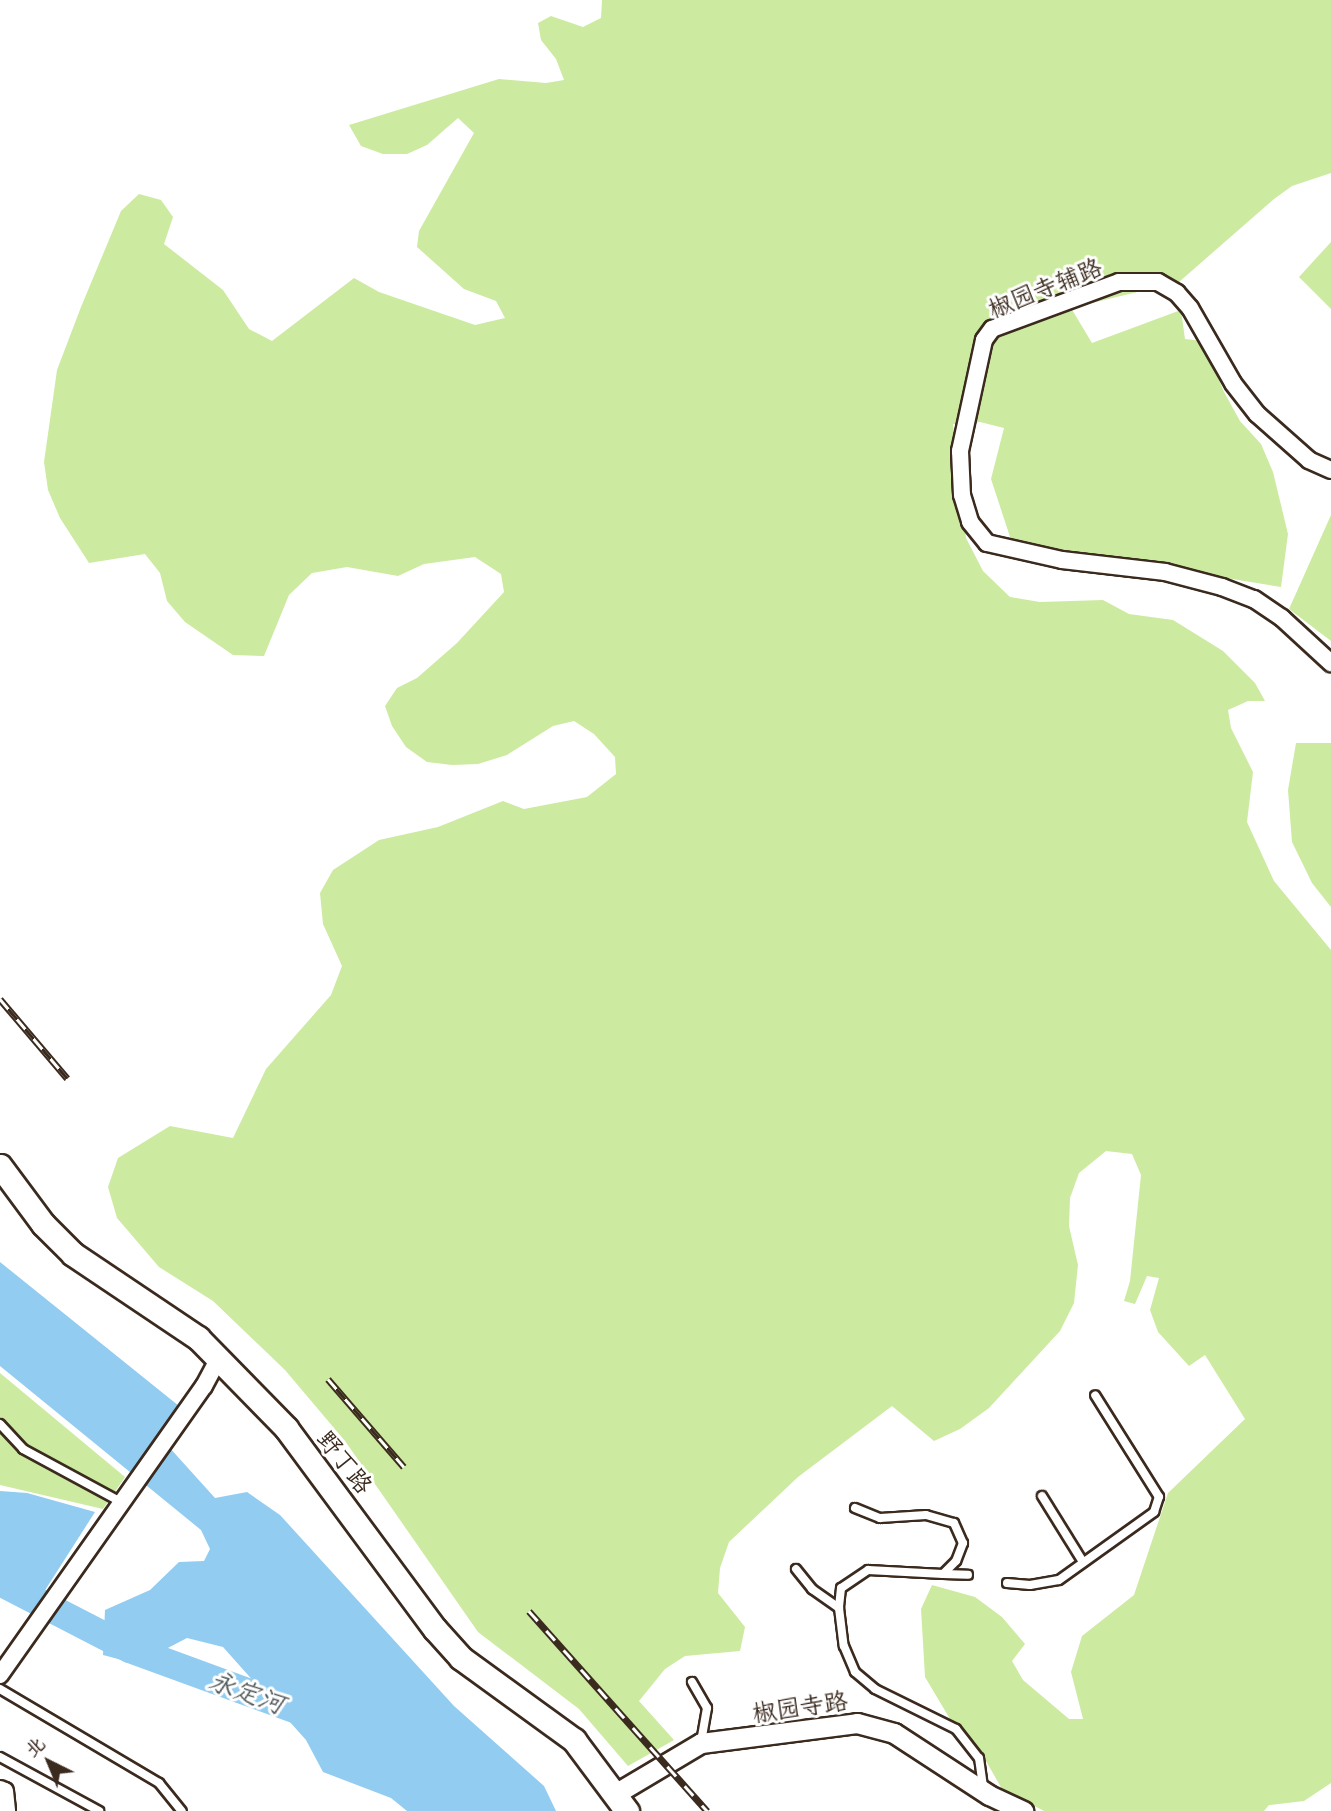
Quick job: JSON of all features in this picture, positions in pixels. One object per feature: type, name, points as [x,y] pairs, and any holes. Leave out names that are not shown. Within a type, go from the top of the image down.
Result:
[{"type":"main road","name":"野丁路","points":[[0,1166],[43,1224],[73,1254],[198,1338],[286,1428],[435,1629],[461,1658],[574,1741],[621,1802]]},
{"type":"street","name":"椒园寺辅路","points":[[1331,470],[1309,460],[1257,414],[1233,383],[1190,308],[1177,292],[1158,282],[1119,282],[992,329],[984,340],[960,451],[962,495],[970,523],[987,543],[1062,560],[1165,572],[1222,587],[1254,599],[1282,618],[1331,663]]},
{"type":"street","points":[[0,1675],[204,1386],[218,1360]]},
{"type":"street","name":"椒园寺路","points":[[621,1802],[701,1743],[785,1735],[843,1724],[876,1724],[983,1791],[1023,1811]]},
{"type":"street","points":[[0,1789],[5,1791],[7,1811]]},
{"type":"lane","points":[[1007,1583],[1030,1585],[1059,1580],[1154,1512],[1159,1497],[1095,1395]]},
{"type":"lane","points":[[0,1424],[23,1448],[123,1503]]},
{"type":"lane","points":[[1042,1496],[1083,1562]]},
{"type":"lane","points":[[855,1507],[880,1518],[926,1515],[954,1523],[963,1543],[956,1561],[943,1574]]},
{"type":"lane","points":[[796,1569],[812,1589],[839,1608]]},
{"type":"lane","points":[[968,1575],[868,1570],[841,1588],[839,1608],[844,1646],[855,1672],[875,1689],[956,1730],[979,1758],[983,1791]]},
{"type":"lane","points":[[692,1682],[707,1708],[701,1743]]},
{"type":"lane","points":[[0,1689],[159,1783],[182,1811]]},
{"type":"lane","points":[[0,1757],[99,1811]]},
{"type":"green space","points":[[602,0],[1331,0],[1331,173],[1292,186],[1179,282],[1071,308],[1092,343],[1181,310],[1185,339],[1203,341],[1224,392],[1240,421],[1261,444],[1273,472],[1288,534],[1281,587],[1012,543],[991,479],[1004,428],[980,422],[953,424],[966,538],[983,571],[1010,597],[1040,602],[1103,600],[1129,614],[1173,620],[1223,651],[1255,683],[1265,701],[1248,701],[1228,710],[1231,728],[1253,772],[1247,822],[1274,881],[1331,950],[1331,1783],[1304,1801],[1269,1805],[1264,1811],[1044,1811],[1002,1789],[982,1754],[950,1719],[925,1677],[921,1609],[932,1585],[975,1597],[1002,1617],[1025,1644],[1012,1661],[1023,1680],[1069,1719],[1083,1719],[1071,1672],[1082,1636],[1134,1595],[1168,1493],[1245,1419],[1205,1355],[1189,1366],[1158,1332],[1150,1310],[1159,1278],[1147,1276],[1135,1304],[1124,1301],[1130,1281],[1141,1175],[1132,1154],[1106,1151],[1079,1173],[1070,1198],[1069,1226],[1078,1265],[1074,1303],[1060,1331],[989,1408],[960,1429],[934,1441],[892,1406],[798,1477],[729,1542],[720,1568],[718,1593],[745,1627],[740,1651],[685,1656],[665,1669],[639,1701],[674,1740],[628,1766],[579,1709],[478,1632],[345,1441],[285,1370],[213,1301],[159,1267],[117,1218],[108,1187],[118,1158],[170,1126],[233,1138],[266,1069],[331,995],[342,966],[323,924],[320,893],[333,870],[379,840],[438,827],[503,801],[524,809],[587,797],[616,774],[615,757],[594,734],[574,721],[553,726],[507,755],[478,764],[452,765],[427,762],[406,747],[392,726],[385,706],[397,688],[417,678],[457,643],[504,592],[501,574],[475,557],[424,564],[398,576],[347,567],[312,573],[289,595],[264,656],[233,655],[185,622],[167,601],[160,573],[145,554],[89,563],[60,518],[48,490],[44,462],[57,370],[81,307],[121,211],[139,194],[161,200],[173,217],[164,244],[223,290],[249,329],[272,341],[354,278],[379,292],[475,325],[505,318],[496,301],[464,289],[417,247],[419,231],[474,133],[458,118],[427,145],[407,154],[383,154],[361,146],[349,125],[499,79],[546,83],[564,80],[556,59],[541,40],[538,23],[551,16],[583,27],[601,18]]},
{"type":"green space","points":[[1331,242],[1331,309],[1299,277]]},
{"type":"green space","points":[[1331,515],[1331,641],[1289,609]]},
{"type":"green space","points":[[1296,743],[1331,743],[1331,907],[1312,883],[1292,842],[1288,790]]},
{"type":"green space","points":[[0,1373],[125,1477],[103,1509],[0,1485]]},
{"type":"water","points":[[0,1262],[179,1406],[159,1436],[215,1498],[247,1492],[280,1515],[454,1706],[544,1786],[556,1811],[407,1811],[391,1798],[323,1772],[306,1740],[223,1647],[187,1638],[137,1664],[103,1655],[105,1610],[150,1590],[179,1562],[204,1561],[210,1549],[201,1530],[0,1366]]},
{"type":"water","points":[[0,1491],[27,1493],[95,1512],[33,1609],[0,1592]]},
{"type":"waterway","name":"永定河","points":[[0,1582],[130,1649],[305,1713]]},
{"type":"railway","points":[[0,999],[67,1078]]},
{"type":"railway","points":[[328,1379],[404,1467]]},
{"type":"railway","points":[[529,1611],[707,1811]]}]
